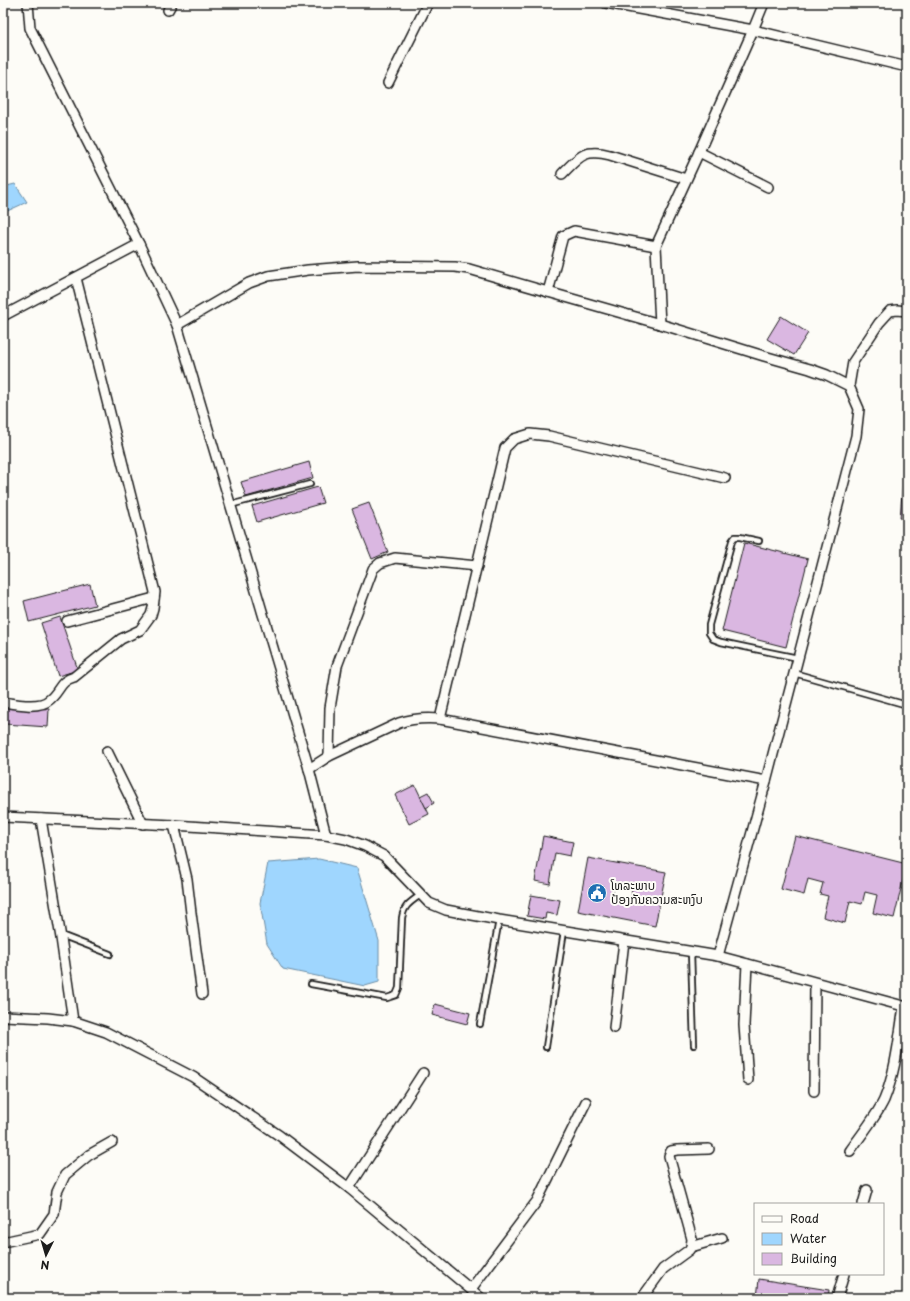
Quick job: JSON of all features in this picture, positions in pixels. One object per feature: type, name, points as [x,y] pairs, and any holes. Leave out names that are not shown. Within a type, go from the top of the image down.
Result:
[{"type":"street","points":[[28,3],[30,28],[139,244],[177,325],[309,769],[326,836]]},
{"type":"street","points":[[388,83],[428,3]]},
{"type":"street","points":[[606,3],[753,30],[907,67]]},
{"type":"street","points":[[660,324],[656,246],[764,3]]},
{"type":"street","points":[[562,174],[581,156],[592,152],[610,155],[686,179]]},
{"type":"street","points":[[699,152],[768,187]]},
{"type":"street","points":[[548,292],[563,236],[574,231],[656,246]]},
{"type":"street","points":[[3,316],[139,244]]},
{"type":"street","points":[[177,325],[249,282],[268,276],[308,270],[358,266],[455,267],[470,269],[810,369],[827,375],[849,386]]},
{"type":"street","points":[[3,702],[28,705],[42,704],[49,700],[68,679],[74,677],[121,639],[140,630],[151,615],[154,598],[151,577],[76,278]]},
{"type":"street","points":[[718,956],[814,602],[856,436],[859,409],[849,386],[853,362],[879,323],[890,311],[907,311]]},
{"type":"street","points":[[440,719],[505,448],[514,439],[530,434],[549,436],[725,478]]},
{"type":"street","points":[[329,756],[330,708],[337,666],[373,569],[380,563],[395,558],[477,566]]},
{"type":"street","points":[[67,621],[154,598]]},
{"type":"street","points":[[309,769],[329,756],[399,723],[424,718],[440,719],[766,781]]},
{"type":"street","points":[[107,751],[143,824]]},
{"type":"street","points":[[3,817],[174,825],[326,836],[346,839],[365,846],[384,856],[429,903],[446,910],[718,956],[906,1007],[892,1077],[883,1100],[866,1129],[850,1151]]},
{"type":"street","points":[[41,819],[61,935],[73,1021]]},
{"type":"street","points":[[174,825],[187,879],[202,994]]},
{"type":"street","points":[[614,1028],[624,941]]},
{"type":"street","points":[[747,964],[744,1025],[748,1080]]},
{"type":"street","points":[[814,1091],[815,982]]},
{"type":"street","points":[[3,1016],[48,1018],[73,1021],[106,1032],[193,1077],[280,1136],[349,1188],[482,1298]]},
{"type":"street","points":[[349,1188],[423,1073]]},
{"type":"street","points":[[471,1289],[537,1201],[586,1102]]},
{"type":"street","points":[[3,1242],[40,1234],[54,1214],[57,1192],[65,1175],[89,1155],[112,1142]]},
{"type":"street","points":[[691,1248],[692,1240],[669,1156],[671,1151],[709,1149]]},
{"type":"street","points":[[863,1203],[867,1190]]},
{"type":"street","points":[[642,1298],[663,1269],[691,1248],[722,1238]]},
{"type":"street","points":[[837,1298],[844,1275]]},
{"type":"lane","points":[[230,505],[310,484]]},
{"type":"lane","points":[[759,541],[735,537],[732,541],[709,625],[709,633],[714,639],[721,642],[798,658]]},
{"type":"lane","points":[[794,673],[907,706]]},
{"type":"lane","points":[[311,984],[387,998],[396,995],[399,988],[402,918],[407,905],[420,895]]},
{"type":"lane","points":[[480,1024],[498,920]]},
{"type":"lane","points":[[546,1048],[564,931]]},
{"type":"lane","points":[[61,935],[110,954]]},
{"type":"lane","points":[[691,952],[694,1045]]},
{"type":"water","points":[[15,184],[27,202],[3,213],[3,187]]},
{"type":"water","points":[[319,859],[357,868],[379,941],[379,982],[365,986],[283,969],[267,944],[260,903],[268,863]]},
{"type":"building","points":[[781,316],[808,333],[794,355],[767,339]]},
{"type":"building","points":[[907,432],[907,518],[900,518]]},
{"type":"building","points":[[309,462],[313,478],[246,497],[241,482]]},
{"type":"building","points":[[318,487],[323,503],[257,522],[252,506]]},
{"type":"building","points":[[369,503],[388,552],[372,559],[352,509]]},
{"type":"building","points":[[744,543],[808,559],[786,647],[722,631]]},
{"type":"building","points":[[90,584],[95,605],[29,622],[24,601]]},
{"type":"building","points":[[60,617],[78,670],[58,676],[41,623]]},
{"type":"building","points":[[6,706],[49,709],[48,727],[5,724]]},
{"type":"building","points":[[415,785],[429,814],[409,824],[395,795]]},
{"type":"building","points":[[428,792],[434,803],[426,808],[420,796]]},
{"type":"building","points":[[543,836],[573,842],[570,856],[555,853],[550,884],[535,881]]},
{"type":"building","points":[[795,836],[907,864],[894,918],[873,913],[877,895],[865,892],[862,904],[850,901],[845,923],[823,917],[828,896],[820,894],[823,883],[808,879],[804,895],[781,889]]},
{"type":"building","name":"ໂທລະພາບ ປ້ອງກັນຄວາມສະຫງົບ","points":[[588,858],[666,872],[655,926],[578,911]],"holes":[[[614,885],[632,888],[631,900],[612,897]]]},
{"type":"building","points":[[531,895],[560,900],[557,915],[546,913],[545,919],[527,916]]},
{"type":"building","points":[[435,1004],[470,1013],[467,1024],[432,1015]]},
{"type":"building","points":[[759,1279],[829,1290],[828,1298],[757,1298]]},
{"type":"place","name":"ໂທລະພາບ ປ້ອງກັນຄວາມສະຫງົບ","points":[[597,893]]}]
